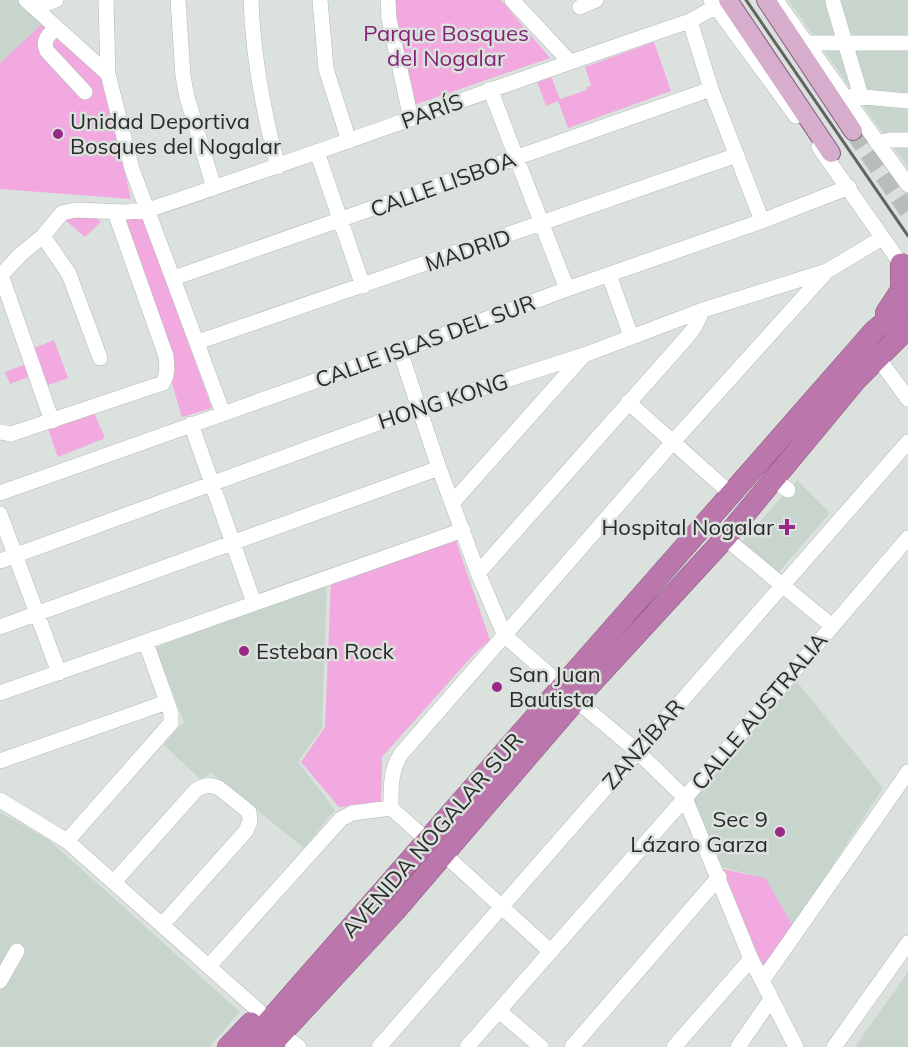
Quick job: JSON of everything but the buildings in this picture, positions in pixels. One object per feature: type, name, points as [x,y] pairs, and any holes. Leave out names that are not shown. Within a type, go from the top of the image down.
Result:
[{"type":"highway","points":[[874,331],[901,290],[905,266]]},
{"type":"highway","name":"AVENIDA NOGALAR SUR","points":[[246,1047],[394,910],[444,854],[569,693],[730,493],[874,331],[908,303]]},
{"type":"highway","name":"AVENIDA NOGALAR SUR","points":[[268,1047],[300,999],[390,882],[427,840],[569,693],[733,535],[781,484],[856,380],[907,329]]},
{"type":"highway","points":[[228,1047],[354,908],[390,882]]},
{"type":"highway","points":[[292,1045],[372,948],[394,910]]},
{"type":"main road","points":[[766,0],[852,130]]},
{"type":"main road","points":[[718,2],[831,153]]},
{"type":"street","points":[[30,4],[56,0]]},
{"type":"street","points":[[106,0],[108,74],[132,169],[223,412]]},
{"type":"street","points":[[178,0],[183,76],[187,97],[214,188]]},
{"type":"street","points":[[251,0],[257,75],[264,114],[278,167]]},
{"type":"street","points":[[320,0],[326,69],[350,141]]},
{"type":"street","points":[[388,0],[389,19],[411,119]]},
{"type":"street","points":[[512,0],[569,61]]},
{"type":"street","points":[[580,7],[596,0]]},
{"type":"street","points":[[776,0],[908,185]]},
{"type":"street","points":[[718,2],[882,237],[905,266]]},
{"type":"street","name":"PARÍS","points":[[1,276],[21,254],[43,236],[57,217],[68,211],[148,210],[278,167],[569,61],[690,21],[718,2]]},
{"type":"street","points":[[832,2],[861,96]]},
{"type":"street","points":[[30,4],[108,74]]},
{"type":"street","points":[[690,21],[711,89],[762,221]]},
{"type":"street","points":[[56,27],[44,45],[85,92]]},
{"type":"street","points":[[807,43],[908,43]]},
{"type":"street","points":[[490,89],[567,289]]},
{"type":"street","name":"CALLE LISBOA","points":[[174,278],[711,89]]},
{"type":"street","points":[[844,95],[908,101]]},
{"type":"street","points":[[877,143],[907,142]]},
{"type":"street","points":[[317,152],[363,286]]},
{"type":"street","name":"MADRID","points":[[198,342],[542,225],[737,155]]},
{"type":"street","name":"CALLE ISLAS DEL SUR","points":[[0,493],[762,221],[849,187]]},
{"type":"street","points":[[0,432],[11,435],[163,383],[166,378],[166,357],[115,212]]},
{"type":"street","points":[[43,236],[69,274],[100,358]]},
{"type":"street","name":"HONG KONG","points":[[0,561],[419,408],[584,356],[703,310],[827,271],[882,237]]},
{"type":"street","points":[[427,840],[391,808],[390,784],[395,763],[672,443],[827,271]]},
{"type":"street","points":[[609,275],[632,336]]},
{"type":"street","points":[[1,276],[52,421]]},
{"type":"street","points":[[478,573],[687,337],[703,310]]},
{"type":"street","points":[[400,351],[439,468],[478,573],[506,636],[637,751],[686,798],[751,959],[796,1047]]},
{"type":"street","points":[[453,502],[584,356]]},
{"type":"street","points":[[878,358],[908,399]]},
{"type":"street","points":[[628,402],[730,493]]},
{"type":"street","points":[[190,424],[254,603]]},
{"type":"street","name":"ZANZÍBAR","points":[[379,1047],[908,442]]},
{"type":"street","points":[[0,627],[439,468]]},
{"type":"street","points":[[0,514],[59,673]]},
{"type":"street","points":[[0,693],[463,530]]},
{"type":"street","points":[[733,535],[783,585],[832,626]]},
{"type":"street","name":"CALLE AUSTRALIA","points":[[467,1047],[686,798],[908,538]]},
{"type":"street","points":[[67,841],[168,728],[171,718],[167,702],[146,643]]},
{"type":"street","points":[[0,761],[167,702]]},
{"type":"street","points":[[762,981],[905,781]]},
{"type":"street","points":[[114,882],[202,786],[213,785],[249,812],[250,821],[246,831],[162,925]]},
{"type":"street","points":[[0,800],[67,841],[261,1012]]},
{"type":"street","points":[[209,966],[341,819],[352,813],[391,808]]},
{"type":"street","points":[[444,854],[551,952]]},
{"type":"street","points":[[572,1047],[719,878]]},
{"type":"street","points":[[834,1047],[908,943]]},
{"type":"street","points":[[0,981],[17,951]]},
{"type":"street","points":[[674,1047],[751,959]]},
{"type":"street","points":[[738,1047],[771,999]]},
{"type":"street","points":[[499,1011],[541,1047]]},
{"type":"shaded area","points":[[0,0],[18,0],[43,23],[0,63]]},
{"type":"shaded area","points":[[788,0],[908,0],[908,167],[871,117]]},
{"type":"shaded area","name":"Hospital Nogalar","points":[[797,480],[830,513],[777,574],[740,544]]},
{"type":"shaded area","points":[[327,582],[322,728],[298,762],[335,810],[304,848],[211,773],[201,780],[163,744],[184,722],[155,648]]},
{"type":"shaded area","name":"Sec 9 Lázaro Garza","points":[[794,678],[883,788],[793,926],[764,878],[721,867],[691,798]]},
{"type":"shaded area","points":[[0,812],[49,840],[240,1012],[209,1047],[0,1047]]},
{"type":"shaded area","points":[[908,972],[908,1047],[855,1047]]},
{"type":"green space","name":"Parque Bosques del Nogalar","points":[[393,0],[501,0],[550,58],[414,105],[393,21]]},
{"type":"green space","name":"Unidad Deportiva Bosques del Nogalar","points":[[43,23],[103,79],[131,199],[0,189],[0,63]]},
{"type":"green space","points":[[654,42],[671,91],[568,128],[558,101],[546,106],[536,79],[550,74],[560,99],[587,90],[587,87],[591,85],[585,67]]},
{"type":"green space","points":[[69,213],[93,215],[101,222],[85,237],[64,219]]},
{"type":"green space","points":[[123,218],[143,219],[212,408],[182,417]]},
{"type":"green space","points":[[54,340],[68,378],[45,386],[32,349]]},
{"type":"green space","points":[[26,364],[31,376],[10,384],[5,372]]},
{"type":"green space","points":[[94,413],[105,438],[58,457],[48,429]]},
{"type":"green space","points":[[455,538],[490,640],[474,654],[382,757],[381,805],[339,807],[301,762],[325,727],[331,581]]},
{"type":"green space","points":[[722,869],[765,878],[793,926],[762,967]]},
{"type":"tunnel","points":[[853,131],[908,211]]},
{"type":"railway","points":[[746,0],[908,236]]},
{"type":"place","name":"Unidad Deportiva Bosques del Nogalar","points":[[58,134]]},
{"type":"place","name":"Hospital Nogalar","points":[[787,527]]},
{"type":"place","name":"Esteban Rock","points":[[244,651]]},
{"type":"place","name":"San Juan Bautista","points":[[497,687]]},
{"type":"place","name":"Sec 9 Lázaro Garza","points":[[780,832]]}]
